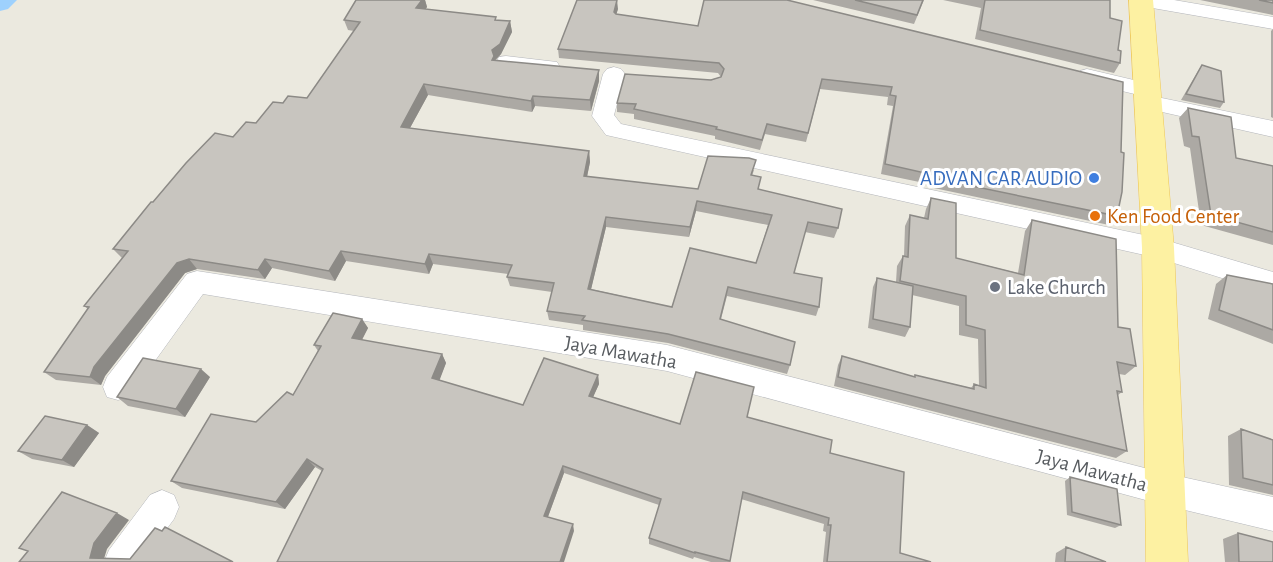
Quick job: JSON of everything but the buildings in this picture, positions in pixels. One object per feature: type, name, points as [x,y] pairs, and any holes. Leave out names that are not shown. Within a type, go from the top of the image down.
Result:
[{"type":"main road","points":[[1141,0],[1158,248],[1167,562]]},
{"type":"street","points":[[1141,0],[1273,23]]},
{"type":"street","points":[[506,62],[571,69]]},
{"type":"street","points":[[1067,72],[1273,129]]},
{"type":"street","points":[[614,74],[603,116],[615,130],[1158,248],[1273,283]]},
{"type":"street","name":"Jaya Mawatha","points":[[118,387],[197,282],[667,358],[1164,489]]},
{"type":"street","points":[[1164,489],[1273,514]]},
{"type":"street","points":[[121,562],[162,507]]},
{"type":"waterway","points":[[0,4],[6,0]]},
{"type":"place","name":"ADVAN CAR AUDIO","points":[[1094,178]]},
{"type":"place","name":"Ken Food Center","points":[[1095,216]]},
{"type":"place","name":"Lake Church","points":[[995,287]]}]
